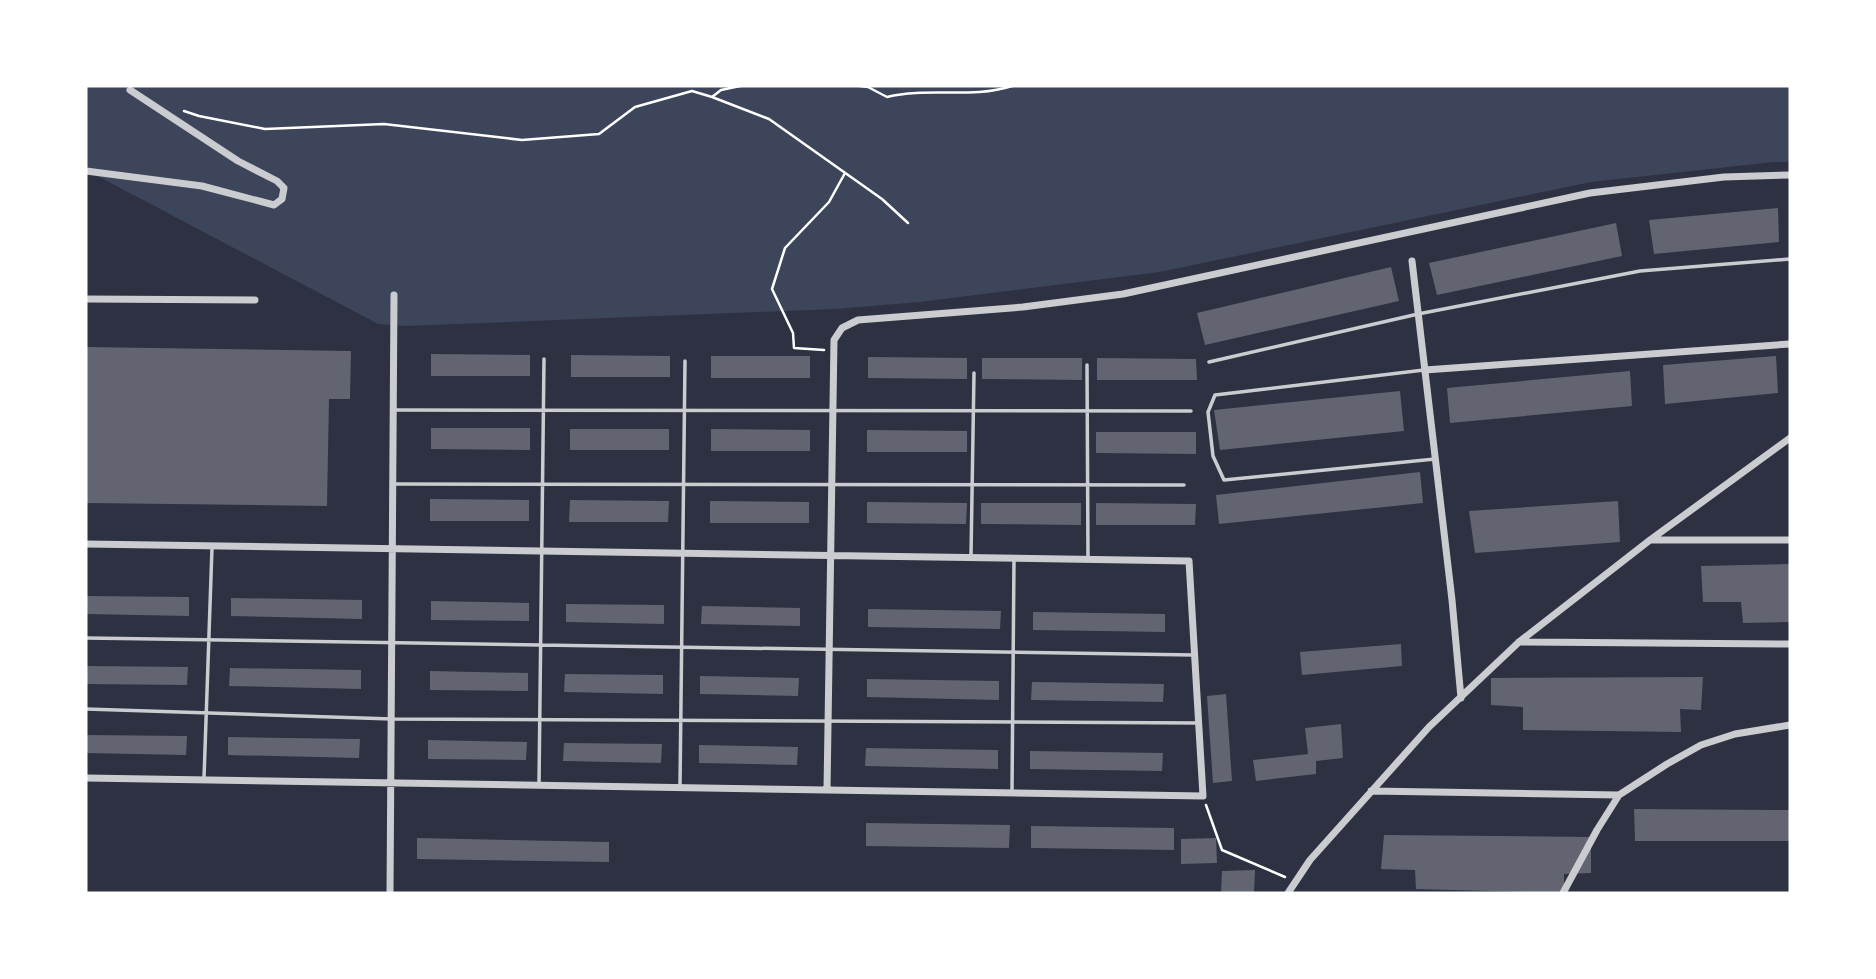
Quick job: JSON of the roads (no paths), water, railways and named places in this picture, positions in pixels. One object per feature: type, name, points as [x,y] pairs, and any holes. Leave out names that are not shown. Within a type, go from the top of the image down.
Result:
[{"type":"street","points":[[86,171],[202,186],[274,205],[282,199],[284,188],[277,181],[238,161],[130,90]]},
{"type":"street","points":[[827,790],[834,340],[842,328],[858,320],[1023,307],[1123,294],[1590,193],[1724,177],[1790,176]]},
{"type":"street","points":[[1412,261],[1461,698]]},
{"type":"street","points":[[390,893],[394,295]]},
{"type":"street","points":[[86,299],[255,300]]},
{"type":"street","points":[[1425,370],[1790,344]]},
{"type":"street","points":[[1288,893],[1310,860],[1429,727],[1519,642],[1650,540],[1790,438]]},
{"type":"street","points":[[1650,540],[1790,540]]},
{"type":"street","points":[[86,544],[1188,561],[1203,796],[86,778]]},
{"type":"street","points":[[1519,642],[1790,644]]},
{"type":"street","points":[[1563,893],[1619,795],[1701,746],[1747,732],[1790,725]]},
{"type":"street","points":[[1371,791],[1619,795]]},
{"type":"lane","points":[[1209,362],[1418,314],[1640,271],[1790,260]]},
{"type":"lane","points":[[539,785],[544,359]]},
{"type":"lane","points":[[680,788],[685,361]]},
{"type":"lane","points":[[1087,365],[1088,559]]},
{"type":"lane","points":[[1425,370],[1215,395],[1208,412],[1213,456],[1224,480],[1435,459]]},
{"type":"lane","points":[[971,558],[974,373]]},
{"type":"lane","points":[[393,410],[1191,411]]},
{"type":"lane","points":[[393,484],[1184,485]]},
{"type":"lane","points":[[204,780],[212,546]]},
{"type":"lane","points":[[1012,793],[1014,559]]},
{"type":"lane","points":[[86,638],[1194,655]]},
{"type":"lane","points":[[86,709],[392,719],[1199,723]]}]
